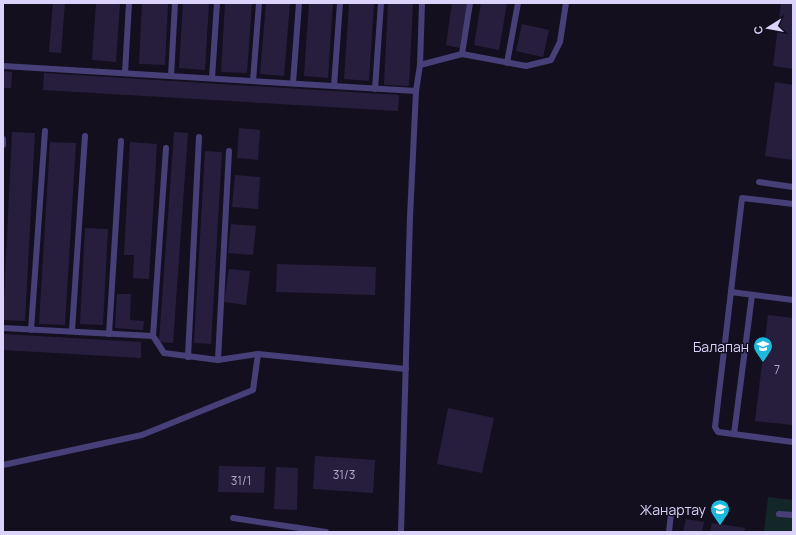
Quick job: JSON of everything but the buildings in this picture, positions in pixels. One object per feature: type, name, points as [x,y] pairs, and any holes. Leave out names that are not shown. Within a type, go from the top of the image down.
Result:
[{"type":"lane","points":[[125,73],[129,3]]},
{"type":"lane","points":[[171,76],[175,3]]},
{"type":"lane","points":[[212,78],[217,3]]},
{"type":"lane","points":[[253,81],[259,3]]},
{"type":"lane","points":[[293,83],[299,3]]},
{"type":"lane","points":[[334,86],[340,3]]},
{"type":"lane","points":[[376,89],[381,3]]},
{"type":"lane","points":[[401,532],[416,91],[420,65],[422,3]]},
{"type":"lane","points":[[462,54],[470,3]]},
{"type":"lane","points":[[507,62],[518,3]]},
{"type":"lane","points":[[420,65],[462,54],[526,66],[551,60],[560,42],[566,3]]},
{"type":"lane","points":[[3,66],[416,91]]},
{"type":"lane","points":[[31,330],[45,131]]},
{"type":"lane","points":[[72,331],[85,136]]},
{"type":"lane","points":[[188,357],[199,137]]},
{"type":"lane","points":[[3,139],[3,145]]},
{"type":"lane","points":[[109,334],[121,141]]},
{"type":"lane","points":[[166,148],[153,336],[164,353],[218,360],[258,354],[406,369]]},
{"type":"lane","points":[[218,360],[229,151]]},
{"type":"lane","points":[[759,182],[793,187]]},
{"type":"lane","points":[[793,204],[742,198],[715,427],[718,432],[793,442]]},
{"type":"lane","points":[[731,292],[793,300]]},
{"type":"lane","points":[[734,434],[752,295]]},
{"type":"lane","points":[[3,328],[153,336]]},
{"type":"lane","points":[[3,465],[142,435],[253,390],[258,354]]},
{"type":"lane","points":[[669,532],[671,513]]},
{"type":"lane","points":[[779,514],[793,515]]},
{"type":"lane","points":[[233,518],[326,532]]},
{"type":"green space","points":[[768,497],[793,500],[793,532],[764,532]]},
{"type":"place","name":"Балапан","points":[[763,363]]},
{"type":"place","name":"Жанартау","points":[[720,526]]}]
